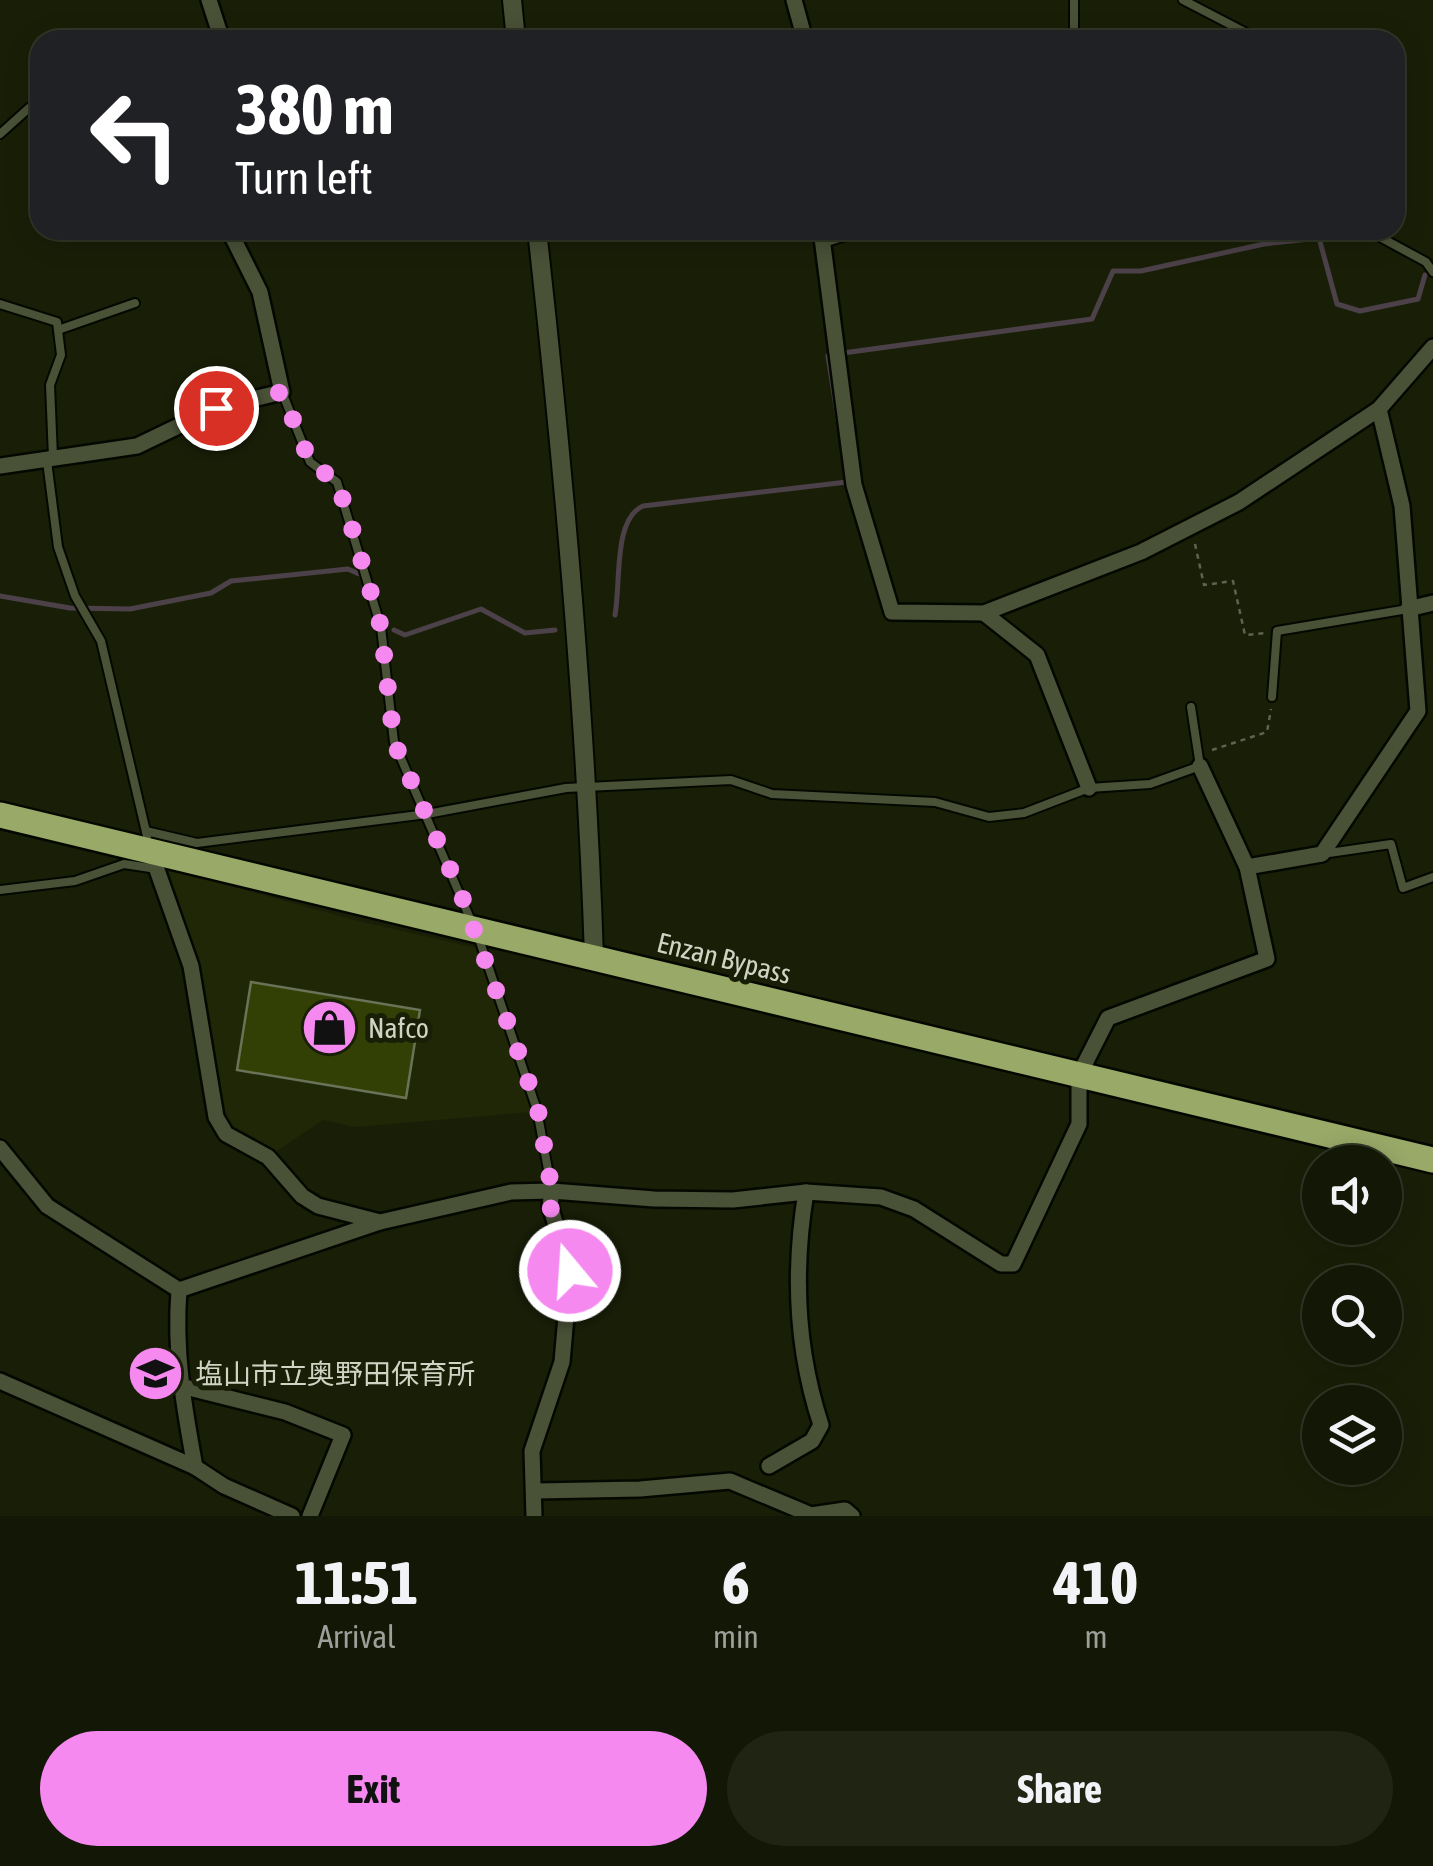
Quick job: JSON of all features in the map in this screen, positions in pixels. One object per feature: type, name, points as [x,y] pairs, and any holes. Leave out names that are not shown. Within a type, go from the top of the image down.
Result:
[{"type":"highway","name":"Enzan Bypass","points":[[0,815],[1433,1160]]},
{"type":"street","points":[[210,0],[219,30]]},
{"type":"street","points":[[512,0],[515,30]]},
{"type":"street","points":[[794,0],[802,30]]},
{"type":"street","points":[[0,466],[137,446],[216,408],[282,392],[260,292],[234,240]]},
{"type":"street","points":[[538,240],[572,560],[588,788],[594,957]]},
{"type":"street","points":[[823,240],[854,484],[892,612],[984,614],[1127,558],[1191,527],[1239,502],[1379,409],[1433,348]]},
{"type":"street","points":[[1247,867],[1322,854],[1418,711],[1402,506],[1379,409]]},
{"type":"street","points":[[1408,608],[1433,603]]},
{"type":"street","points":[[984,614],[1036,655],[1088,788]]},
{"type":"street","points":[[179,1290],[380,1222],[511,1192],[713,1200],[806,1192],[880,1196],[914,1208],[1001,1264],[1013,1264],[1079,1124],[1080,1075],[1108,1018],[1267,959],[1247,867],[1200,760]]},
{"type":"street","points":[[151,850],[191,966],[216,1117],[226,1134],[268,1157],[302,1196],[318,1206],[380,1222]]},
{"type":"street","points":[[0,1148],[47,1206],[179,1290]]},
{"type":"street","points":[[534,1516],[532,1451],[562,1362],[570,1271],[550,1206],[552,1191]]},
{"type":"street","points":[[768,1466],[812,1441],[820,1425],[806,1378],[796,1255],[806,1192]]},
{"type":"street","points":[[179,1290],[176,1328],[180,1386],[195,1467]]},
{"type":"street","points":[[0,1382],[195,1467],[224,1486],[292,1516]]},
{"type":"street","points":[[180,1386],[285,1412],[343,1435],[310,1516]]},
{"type":"street","points":[[536,1491],[640,1489],[730,1481],[812,1515],[845,1510],[852,1516]]},
{"type":"lane","points":[[1074,0],[1074,30]]},
{"type":"lane","points":[[1183,0],[1241,30]]},
{"type":"lane","points":[[0,134],[30,108]]},
{"type":"lane","points":[[1386,240],[1426,262],[1433,272]]},
{"type":"lane","points":[[58,330],[135,302]]},
{"type":"lane","points":[[0,304],[57,322],[61,355],[50,385],[55,531],[75,596],[101,641],[151,850]]},
{"type":"lane","points":[[282,392],[310,462],[337,482],[381,627],[394,742],[476,932],[538,1110],[552,1191]]},
{"type":"lane","points":[[1272,697],[1277,631],[1408,608]]},
{"type":"lane","points":[[0,890],[75,880],[124,864],[151,850],[427,814],[566,788],[730,780],[772,794],[936,802],[989,818],[1024,813],[1088,788],[1150,784],[1200,760],[1191,707]]},
{"type":"lane","points":[[1322,854],[1391,844],[1403,888],[1433,877]]},
{"type":"path","points":[[1191,527],[1204,585],[1233,581],[1245,635],[1277,631]]},
{"type":"path","points":[[1200,760],[1267,732],[1272,697]]},
{"type":"shaded area","points":[[168,869],[358,921],[481,949],[517,1048],[531,1112],[355,1127],[323,1120],[268,1157],[226,1134]]},
{"type":"building","points":[[251,982],[420,1010],[406,1098],[237,1070]]},
{"type":"waterway","points":[[843,353],[1092,319],[1113,271],[1141,271],[1264,244],[1301,240]]},
{"type":"waterway","points":[[1320,240],[1337,304],[1360,311],[1418,299],[1425,275]]},
{"type":"waterway","points":[[828,356],[840,432]]},
{"type":"waterway","points":[[615,615],[623,538],[633,513],[643,506],[847,482]]},
{"type":"waterway","points":[[0,596],[70,608],[130,609],[211,593],[231,581],[348,569],[359,574]]},
{"type":"waterway","points":[[394,630],[405,635],[481,609],[525,633],[555,630]]},
{"type":"place","name":"Nafco","points":[[329,1028]]},
{"type":"place","name":"塩山市立奥野田保育所","points":[[156,1374]]},
{"type":"route","points":[[216,408],[282,392],[310,462],[337,482],[381,627],[394,742],[476,932],[538,1110],[552,1191],[550,1206],[570,1271]]}]
